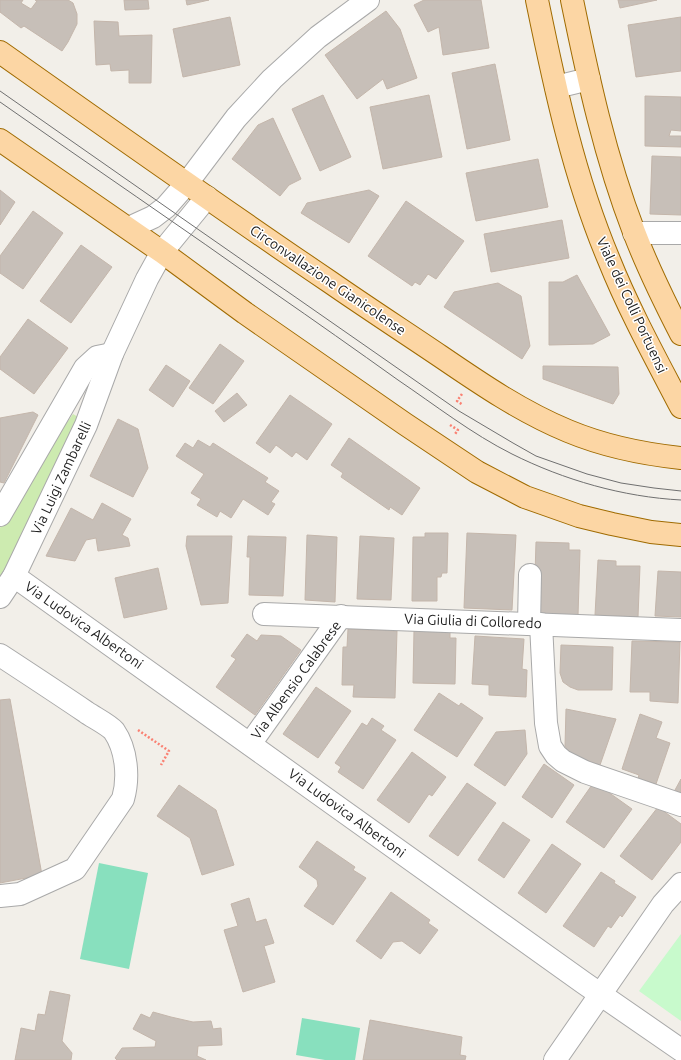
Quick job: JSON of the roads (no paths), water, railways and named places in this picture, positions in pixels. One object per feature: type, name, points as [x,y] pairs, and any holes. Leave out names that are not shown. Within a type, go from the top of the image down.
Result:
[{"type":"main road","name":"Viale dei Colli Portuensi","points":[[537,0],[567,136],[588,204],[608,260],[681,407]]},
{"type":"main road","points":[[572,0],[588,79],[615,176],[634,233],[681,334]]},
{"type":"main road","name":"Circonvallazione Gianicolense","points":[[0,52],[187,184],[472,379],[509,402],[534,416],[569,432],[601,443],[681,458]]},
{"type":"main road","points":[[0,140],[129,228],[245,312],[461,462],[525,497],[579,516],[644,530],[681,535]]},
{"type":"street","points":[[129,228],[159,213],[187,184],[236,118],[272,79],[318,37],[368,0]]},
{"type":"street","points":[[556,87],[588,79]]},
{"type":"street","name":"Via Luigi Zambarelli","points":[[0,597],[14,576],[86,425],[112,354],[147,279],[162,252],[207,197]]},
{"type":"street","points":[[634,233],[681,234]]},
{"type":"street","points":[[0,515],[85,368],[96,357],[112,354]]},
{"type":"street","points":[[530,575],[546,723],[550,746],[556,755],[563,761],[584,772],[681,805]]},
{"type":"street","name":"Via Ludovica Albertoni","points":[[14,576],[681,1050]]},
{"type":"street","name":"Via Giulia di Colloredo","points":[[264,614],[681,630]]},
{"type":"street","name":"Via Albensio Calabrese","points":[[250,744],[341,616]]},
{"type":"street","points":[[0,655],[113,730],[121,747],[126,771],[126,788],[123,799],[75,869],[20,894],[0,896]]},
{"type":"street","points":[[555,1060],[663,904],[681,884]]},
{"type":"tram line","points":[[0,91],[459,411],[513,443],[536,456],[587,474],[621,483],[681,491]]},
{"type":"tram line","points":[[0,102],[440,409],[497,446],[552,472],[594,486],[637,495],[681,500]]}]
